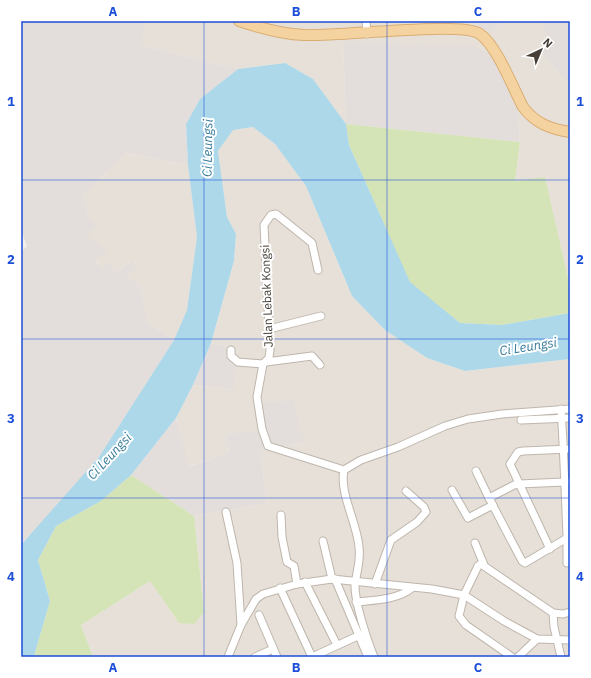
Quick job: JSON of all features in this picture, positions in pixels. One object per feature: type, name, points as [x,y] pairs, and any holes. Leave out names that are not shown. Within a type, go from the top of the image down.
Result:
[{"type":"main road","points":[[239,21],[263,28],[304,35],[367,34],[434,29],[470,30],[478,33],[492,46],[522,107],[529,115],[549,128],[570,132]]},
{"type":"street","points":[[366,21],[367,34]]},
{"type":"street","name":"Jalan Lebak Kongsi","points":[[318,270],[312,243],[276,214],[271,215],[264,225],[266,292],[270,350],[265,363],[257,397],[266,444],[281,452],[344,470]]},
{"type":"street","points":[[269,329],[321,316]]},
{"type":"street","points":[[230,350],[231,356],[236,361],[265,363],[312,356],[320,365]]},
{"type":"street","points":[[561,409],[566,449],[568,511],[567,563]]},
{"type":"street","points":[[374,657],[356,602],[356,581],[360,548],[357,530],[342,480],[344,470],[361,460],[398,447],[414,439],[458,422],[502,414],[570,409]]},
{"type":"street","points":[[521,420],[570,418]]},
{"type":"street","points":[[550,549],[518,484],[510,464],[518,452],[566,449]]},
{"type":"street","points":[[476,471],[522,562],[528,562],[550,549],[568,542]]},
{"type":"street","points":[[452,490],[468,518],[518,484],[567,482]]},
{"type":"street","points":[[375,584],[391,540],[417,522],[426,512],[424,507],[406,491]]},
{"type":"street","points":[[226,512],[237,563],[241,625]]},
{"type":"street","points":[[281,515],[282,537],[287,562],[288,565],[294,566],[297,584]]},
{"type":"street","points":[[323,541],[333,579],[360,634],[368,657]]},
{"type":"street","points":[[475,543],[484,565],[553,614],[570,612]]},
{"type":"street","points":[[484,565],[478,566],[464,595],[459,616],[463,622],[512,657]]},
{"type":"street","points":[[228,657],[241,625],[256,599],[280,588],[305,582],[333,579],[432,589],[464,595],[504,621],[537,639],[570,640]]},
{"type":"street","points":[[305,582],[336,645]]},
{"type":"street","points":[[280,588],[312,657],[360,634]]},
{"type":"street","points":[[356,602],[393,597],[406,593],[412,588]]},
{"type":"street","points":[[553,614],[554,627],[561,657]]},
{"type":"street","points":[[259,615],[277,657]]},
{"type":"street","points":[[518,657],[537,639]]},
{"type":"street","points":[[255,657],[273,649]]},
{"type":"shaded area","points":[[21,21],[145,21],[140,45],[238,69],[200,99],[186,124],[188,165],[126,153],[83,194],[88,216],[97,227],[85,235],[108,250],[95,260],[102,268],[109,262],[115,273],[131,261],[135,267],[127,275],[140,287],[148,323],[174,340],[99,457],[41,525],[21,544],[21,252],[27,246],[21,230]]},
{"type":"shaded area","points":[[145,21],[469,21],[489,32],[507,21],[540,21],[551,42],[540,50],[566,82],[570,83],[570,287],[545,178],[515,181],[520,142],[517,107],[343,43],[346,124],[313,79],[285,63],[238,69],[139,45]]},
{"type":"shaded area","points":[[469,21],[507,21],[489,32]]},
{"type":"shaded area","points":[[540,21],[570,21],[570,83],[566,82],[540,50],[551,42]]},
{"type":"shaded area","points":[[343,43],[473,45],[493,56],[505,78],[517,107],[520,142],[346,124]]},
{"type":"shaded area","points":[[253,127],[275,144],[306,186],[352,296],[385,330],[427,358],[465,371],[570,359],[570,657],[93,657],[81,625],[150,581],[179,623],[204,612],[194,516],[267,503],[260,451],[302,442],[254,404],[258,432],[226,434],[229,452],[188,467],[176,418],[193,385],[234,389],[229,347],[211,343],[234,261],[236,234],[227,217],[218,151],[232,130]]},
{"type":"shaded area","points":[[126,153],[188,165],[197,237],[187,310],[174,340],[148,323],[140,287],[127,275],[130,261],[115,273],[109,263],[102,268],[95,259],[85,235],[88,216],[83,194]]},
{"type":"shaded area","points":[[211,343],[229,347],[229,355],[237,357],[234,389],[193,385]]},
{"type":"shaded area","points":[[294,400],[302,442],[260,451],[267,503],[194,516],[131,475],[176,418],[189,467],[229,452],[226,434],[258,431],[253,404]]},
{"type":"green space","points":[[346,124],[520,142],[515,181],[545,177],[570,287],[570,313],[502,325],[460,323],[410,283],[349,145]]},
{"type":"green space","points":[[131,475],[194,516],[204,612],[194,624],[179,623],[150,581],[81,625],[93,657],[34,656],[50,601],[38,560],[56,526],[101,501]]},
{"type":"water","name":"Ci Leungsi","points":[[285,63],[313,79],[346,124],[349,145],[410,282],[460,323],[502,325],[570,313],[570,359],[465,371],[427,358],[385,330],[352,296],[306,186],[275,144],[253,127],[233,130],[218,151],[227,217],[236,234],[234,261],[211,343],[193,385],[176,418],[131,475],[101,501],[56,526],[38,560],[50,601],[34,656],[21,657],[21,545],[99,457],[174,340],[187,310],[197,237],[188,165],[186,124],[200,99],[238,69]]}]
